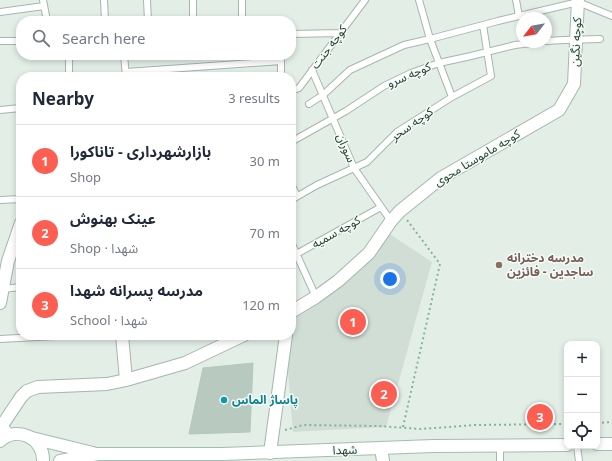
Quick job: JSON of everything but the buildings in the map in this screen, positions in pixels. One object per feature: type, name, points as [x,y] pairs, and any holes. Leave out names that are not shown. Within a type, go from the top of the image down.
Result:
[{"type":"street","name":"کوچه نگین","points":[[574,84],[578,1]]},
{"type":"street","name":"کوچه ماموستا محوی","points":[[296,309],[338,281],[369,253],[390,221],[441,178],[559,110],[574,84]]},
{"type":"street","points":[[0,303],[3,289],[3,274],[16,244]]},
{"type":"street","points":[[122,340],[126,380]]},
{"type":"street","points":[[98,454],[21,434],[3,432],[21,397],[27,391],[32,389],[38,387],[107,384],[126,380],[185,363],[233,340]]},
{"type":"street","points":[[270,453],[285,340]]},
{"type":"street","points":[[32,438],[40,447],[43,461]]},
{"type":"street","points":[[600,444],[612,444]]},
{"type":"street","name":"شهدا","points":[[98,454],[223,454],[381,448],[564,445]]},
{"type":"street","points":[[381,448],[383,461]]},
{"type":"street","points":[[60,461],[98,454]]},
{"type":"lane","points":[[104,0],[105,16]]},
{"type":"lane","points":[[147,0],[148,16]]},
{"type":"lane","points":[[193,0],[194,16]]},
{"type":"lane","points":[[242,0],[242,16]]},
{"type":"lane","name":"کوچه جنت","points":[[296,89],[299,88],[365,0]]},
{"type":"lane","points":[[419,0],[430,40],[452,97]]},
{"type":"lane","points":[[516,0],[518,12]]},
{"type":"lane","points":[[535,12],[578,1],[612,16]]},
{"type":"lane","points":[[0,12],[44,3],[46,16]]},
{"type":"lane","points":[[309,104],[323,95],[350,70],[404,45],[430,40],[516,17]]},
{"type":"lane","name":"کوچه سحر","points":[[296,197],[367,162],[397,132],[452,97],[490,76],[483,25]]},
{"type":"lane","points":[[296,34],[340,33]]},
{"type":"lane","points":[[0,40],[16,41]]},
{"type":"lane","points":[[552,42],[600,40]]},
{"type":"lane","name":"کوچه سرو","points":[[296,139],[334,119],[384,86],[411,73],[439,63],[516,45]]},
{"type":"lane","points":[[69,60],[70,72]]},
{"type":"lane","points":[[124,60],[126,72]]},
{"type":"lane","points":[[157,72],[281,60],[281,72]]},
{"type":"lane","name":"سوران","points":[[312,70],[354,168],[390,221]]},
{"type":"lane","points":[[0,110],[16,108]]},
{"type":"lane","points":[[0,200],[16,199]]},
{"type":"lane","name":"کوچه سمیه","points":[[296,254],[381,207]]},
{"type":"lane","points":[[296,259],[316,297]]},
{"type":"lane","points":[[3,289],[16,288]]},
{"type":"lane","points":[[0,339],[16,338]]},
{"type":"lane","points":[[500,445],[500,461]]},
{"type":"lane","points":[[577,449],[579,461]]},
{"type":"path","points":[[400,211],[440,264],[403,427]]},
{"type":"path","points":[[600,423],[612,422]]},
{"type":"path","points":[[285,430],[303,425],[403,427],[421,429],[474,425],[564,424]]},
{"type":"shaded area","points":[[385,231],[432,262],[386,427],[293,432],[285,340],[296,340],[296,307],[316,297]]},
{"type":"place","name":"مدرسه دخترانه ساجدین - فائزین","points":[[499,265]]},
{"type":"place","name":"بازارشهرداری - تاناکورا","points":[[353,322]]},
{"type":"place","name":"عینک بهنوش","points":[[384,394]]},
{"type":"place","name":"پاساژ الماس","points":[[224,400]]},
{"type":"place","name":"مدرسه پسرانه شهدا","points":[[540,417]]}]
